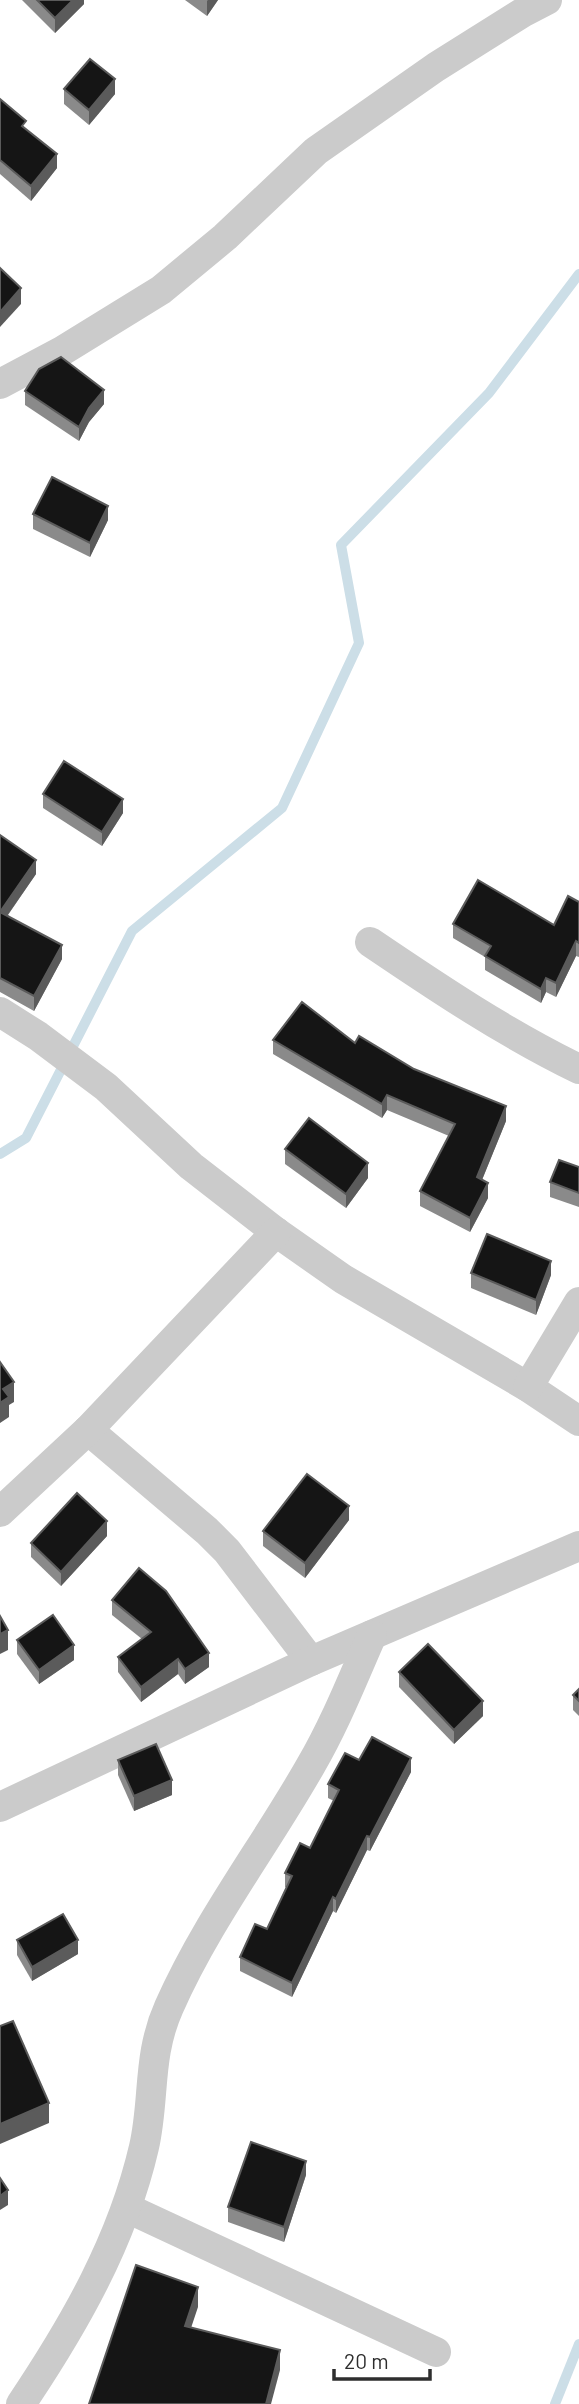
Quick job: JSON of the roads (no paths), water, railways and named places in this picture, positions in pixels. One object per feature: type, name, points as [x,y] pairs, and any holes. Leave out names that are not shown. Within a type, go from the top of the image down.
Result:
[{"type":"street","points":[[0,384],[62,351],[161,290],[225,237],[316,151],[436,67],[547,0]]},
{"type":"street","points":[[370,942],[520,1040],[579,1069]]},
{"type":"street","points":[[0,1012],[38,1036],[106,1087],[191,1166],[276,1232],[343,1279],[528,1387],[579,1421]]},
{"type":"street","points":[[0,1512],[88,1430],[276,1232]]},
{"type":"street","points":[[528,1387],[579,1302]]},
{"type":"street","points":[[88,1430],[207,1531],[227,1552],[312,1661]]},
{"type":"street","points":[[0,1807],[312,1661],[579,1546]]},
{"type":"street","points":[[21,2404],[90,2293],[127,2208],[145,2145],[152,2068],[158,2036],[169,2007],[228,1896],[261,1848],[312,1763],[372,1635]]},
{"type":"street","points":[[127,2208],[436,2352]]},
{"type":"waterway","points":[[0,1154],[26,1138],[132,931],[282,808],[359,643],[341,545],[489,393],[579,274]]},
{"type":"waterway","points":[[555,2404],[579,2344]]}]
